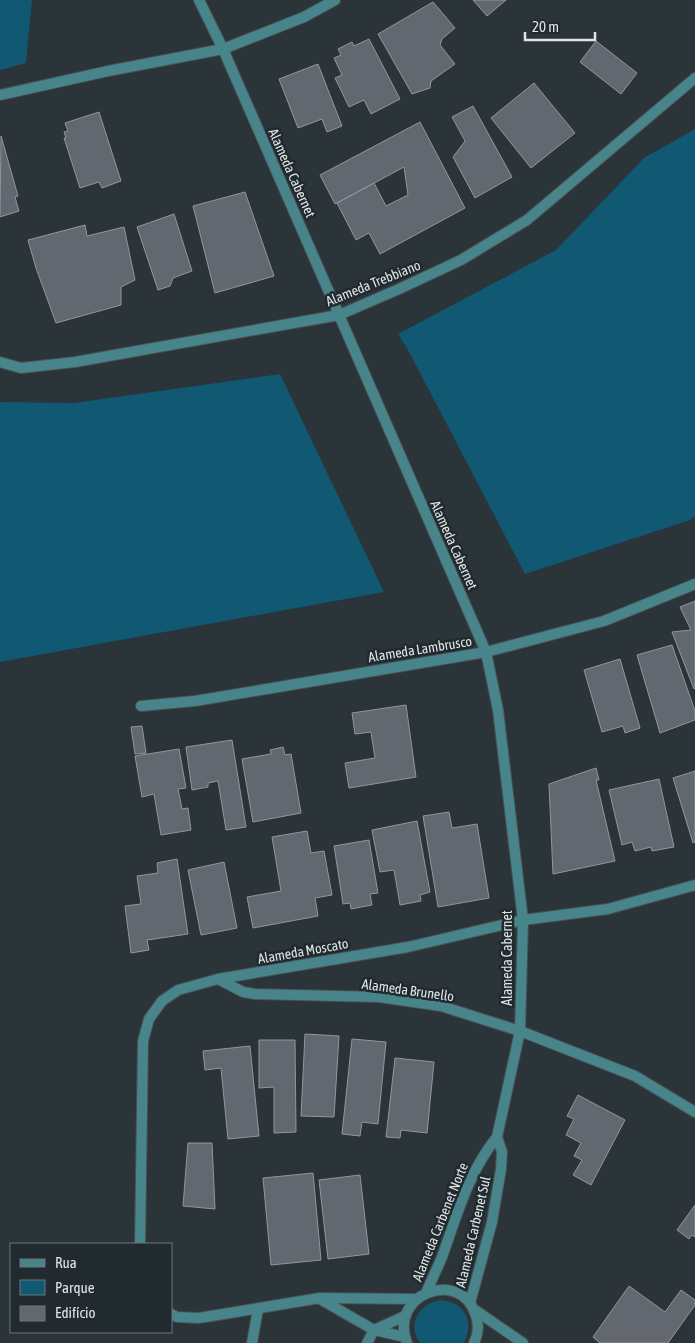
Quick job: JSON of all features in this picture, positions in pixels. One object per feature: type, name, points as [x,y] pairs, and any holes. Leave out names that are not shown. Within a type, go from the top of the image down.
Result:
[{"type":"street","name":"Alameda Cabernet","points":[[199,0],[223,49],[486,652],[498,710],[523,920],[520,1032],[497,1137]]},
{"type":"street","points":[[0,95],[108,71],[223,49],[304,17],[336,0]]},
{"type":"street","name":"Alameda Trebbiano","points":[[0,362],[21,368],[75,362],[339,315],[461,260],[528,220],[695,78]]},
{"type":"street","name":"Alameda Lambrusco","points":[[141,706],[195,701],[486,652],[604,621],[695,584]]},
{"type":"street","name":"Alameda Moscato","points":[[140,1243],[143,1041],[149,1019],[162,1001],[178,990],[218,979],[408,947],[523,920],[608,909],[695,885]]},
{"type":"street","name":"Alameda Brunello","points":[[218,979],[243,992],[255,994],[379,997],[442,1006],[520,1032],[635,1076],[695,1112]]},
{"type":"street","name":"Alameda Carbenet Norte","points":[[426,1293],[477,1165],[484,1152],[497,1137]]},
{"type":"street","name":"Alameda Carbenet Sul","points":[[472,1307],[492,1222],[501,1169],[502,1152],[497,1137]]},
{"type":"street","points":[[320,1298],[374,1330],[406,1340],[405,1316],[416,1299],[426,1293],[445,1290],[455,1292],[463,1296],[472,1307],[478,1320],[476,1342]]},
{"type":"street","points":[[172,1314],[177,1317],[199,1318],[320,1298],[416,1299]]},
{"type":"street","points":[[472,1307],[523,1343]]},
{"type":"street","points":[[252,1343],[258,1309]]},
{"type":"street","points":[[367,1343],[374,1330],[405,1316]]},
{"type":"green space","points":[[0,0],[32,0],[26,63],[0,70]]},
{"type":"green space","points":[[695,129],[695,516],[690,520],[525,574],[398,334],[556,250],[644,158]]},
{"type":"green space","points":[[280,374],[384,592],[0,662],[0,402],[74,403]]},
{"type":"green space","points":[[441,1300],[457,1305],[466,1314],[468,1327],[464,1343],[420,1343],[416,1336],[415,1322],[421,1310],[433,1302]]},
{"type":"building","points":[[473,0],[506,0],[487,16]]},
{"type":"building","points":[[433,2],[455,28],[442,39],[440,45],[455,64],[431,81],[430,88],[412,94],[378,34]]},
{"type":"building","points":[[369,39],[400,99],[371,114],[364,100],[349,107],[335,78],[342,75],[334,58],[341,55],[338,49],[352,42],[354,46]]},
{"type":"building","points":[[596,41],[637,73],[621,94],[580,62]]},
{"type":"building","points":[[318,64],[342,126],[327,132],[322,119],[298,128],[279,79]]},
{"type":"building","points":[[534,83],[575,133],[531,168],[491,118]]},
{"type":"building","points":[[473,106],[512,177],[475,198],[453,157],[465,141],[452,117]]},
{"type":"building","points":[[99,112],[121,181],[102,188],[99,182],[80,188],[64,138],[66,138],[64,132],[68,131],[65,123]]},
{"type":"building","points":[[420,122],[465,208],[380,254],[369,233],[356,240],[337,203],[354,194],[335,204],[320,175]],"holes":[[[404,167],[408,195],[386,206],[374,183]]]},
{"type":"building","points":[[1,136],[18,196],[15,197],[19,211],[0,217]]},
{"type":"building","points":[[245,192],[274,276],[215,293],[193,206]]},
{"type":"building","points":[[174,214],[192,271],[173,278],[170,286],[158,290],[137,227]]},
{"type":"building","points":[[85,225],[87,236],[124,227],[135,280],[121,287],[121,305],[56,323],[28,240]]},
{"type":"building","points":[[695,601],[694,689],[672,632],[691,630],[680,607]]},
{"type":"building","points":[[672,645],[695,711],[695,720],[660,733],[637,655]]},
{"type":"building","points":[[620,659],[640,728],[625,733],[623,726],[602,732],[584,670]]},
{"type":"building","points":[[406,705],[416,777],[349,788],[345,763],[375,758],[371,732],[355,734],[352,713]]},
{"type":"building","points":[[142,726],[146,753],[135,754],[131,727]]},
{"type":"building","points":[[232,740],[246,827],[226,830],[218,781],[208,783],[208,787],[192,790],[186,747]]},
{"type":"building","points":[[283,747],[285,755],[291,754],[301,813],[253,822],[242,759],[271,754],[270,750]]},
{"type":"building","points":[[179,749],[186,788],[178,789],[182,809],[188,808],[191,830],[161,835],[154,794],[142,797],[135,756]]},
{"type":"building","points":[[596,768],[599,780],[596,780],[615,861],[553,874],[549,784]]},
{"type":"building","points":[[695,771],[695,842],[693,843],[673,778]]},
{"type":"building","points":[[659,779],[674,847],[652,851],[651,847],[635,851],[632,842],[622,845],[609,790]]},
{"type":"building","points":[[449,812],[452,828],[477,824],[489,898],[438,907],[423,816]]},
{"type":"building","points":[[417,821],[430,892],[420,895],[421,901],[400,905],[394,870],[380,872],[372,830]]},
{"type":"building","points":[[307,831],[311,853],[324,851],[332,895],[315,898],[318,916],[253,928],[247,897],[281,891],[272,837]]},
{"type":"building","points":[[369,840],[378,893],[370,894],[372,905],[351,909],[350,903],[343,904],[334,846]]},
{"type":"building","points":[[177,859],[188,934],[147,940],[149,950],[131,953],[125,906],[141,904],[137,876],[158,873],[157,863]]},
{"type":"building","points":[[224,862],[237,928],[201,935],[188,870]]},
{"type":"building","points":[[305,1034],[339,1036],[334,1117],[301,1116]]},
{"type":"building","points":[[352,1039],[386,1042],[378,1124],[362,1122],[360,1136],[342,1134]]},
{"type":"building","points":[[259,1040],[295,1040],[296,1132],[274,1133],[274,1087],[259,1088]]},
{"type":"building","points":[[250,1046],[259,1136],[228,1139],[221,1068],[205,1070],[203,1051]]},
{"type":"building","points":[[395,1058],[434,1062],[427,1133],[401,1130],[400,1138],[386,1137]]},
{"type":"building","points":[[578,1095],[625,1120],[591,1185],[573,1175],[582,1160],[574,1156],[581,1143],[566,1135],[574,1119],[567,1116]]},
{"type":"building","points":[[188,1143],[212,1143],[215,1209],[183,1206]]},
{"type":"building","points":[[313,1173],[321,1260],[271,1265],[263,1178]]},
{"type":"building","points":[[360,1175],[369,1254],[328,1259],[319,1180]]},
{"type":"building","points":[[695,1205],[695,1237],[692,1235],[689,1239],[677,1230]]},
{"type":"building","points":[[629,1286],[665,1312],[681,1290],[695,1300],[695,1305],[668,1343],[600,1343],[593,1337]]}]
